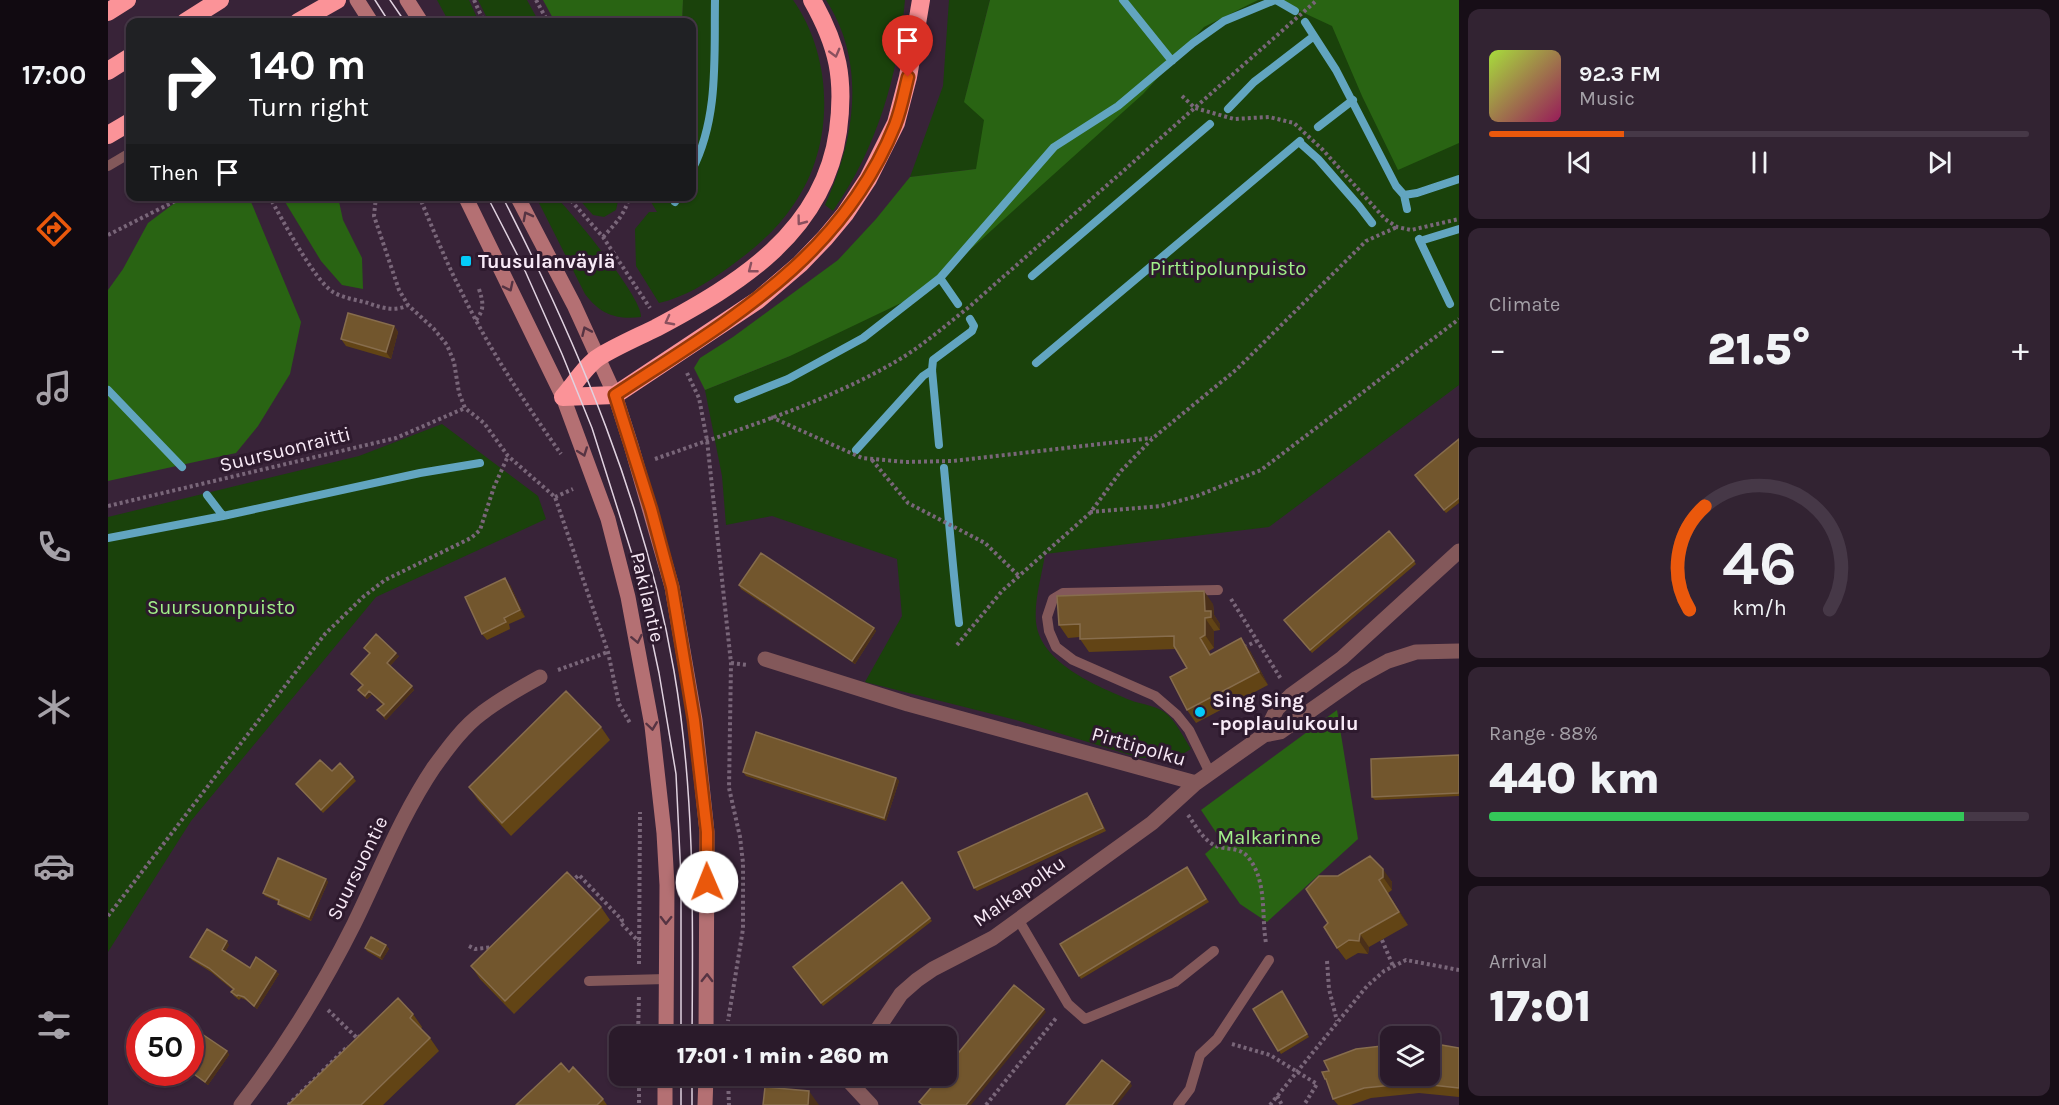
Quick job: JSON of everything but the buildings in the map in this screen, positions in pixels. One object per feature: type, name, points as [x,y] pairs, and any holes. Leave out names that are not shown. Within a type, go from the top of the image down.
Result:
[{"type":"highway","points":[[108,12],[127,0]]},
{"type":"highway","points":[[191,18],[220,0]]},
{"type":"highway","points":[[305,18],[337,0]]},
{"type":"highway","points":[[562,397],[598,357],[720,292],[782,243],[801,222],[817,198],[836,145],[841,81],[836,52],[812,0]]},
{"type":"highway","points":[[562,397],[615,395],[758,300],[800,264],[845,214],[881,156],[896,123],[908,77],[921,0]]},
{"type":"highway","points":[[108,71],[126,60]]},
{"type":"highway","points":[[108,135],[126,124]]},
{"type":"main road","points":[[357,0],[368,18]]},
{"type":"main road","points":[[406,0],[418,18]]},
{"type":"main road","name":"Pakilantie","points":[[467,201],[562,397],[608,519],[628,597],[643,668],[655,748],[664,833],[666,1026]]},
{"type":"main road","name":"Pakilantie","points":[[520,201],[574,305],[615,395],[651,509],[672,587],[694,720],[707,832],[706,1026]]},
{"type":"main road","points":[[665,1086],[665,1105]]},
{"type":"main road","points":[[705,1105],[706,1086]]},
{"type":"street","name":"Pirttipolku","points":[[765,660],[908,704],[1196,783],[1264,735],[1277,709],[1291,695],[1342,658],[1459,551]]},
{"type":"street","points":[[1264,735],[1280,732],[1357,678],[1388,661],[1416,652],[1459,651]]},
{"type":"street","name":"Suursuontie","points":[[241,1105],[268,1070],[301,1020],[353,925],[415,795],[450,743],[481,713],[540,677]]},
{"type":"street","name":"Malkapolku","points":[[880,1026],[901,994],[917,980],[933,969],[993,938],[1152,823],[1196,783]]},
{"type":"street","points":[[852,1086],[867,1104]]},
{"type":"lane","points":[[108,166],[126,155]]},
{"type":"lane","points":[[1210,773],[1189,730],[1177,715],[1155,696],[1073,660],[1056,647],[1049,631],[1047,616],[1053,599],[1063,593],[1218,590]]},
{"type":"lane","points":[[1018,919],[1068,1004],[1085,1019],[1175,982],[1215,951]]},
{"type":"lane","points":[[1178,1105],[1190,1089],[1200,1055],[1217,1039],[1269,960]]},
{"type":"lane","points":[[589,981],[666,979]]},
{"type":"path","points":[[474,0],[482,18]]},
{"type":"path","points":[[536,0],[546,18]]},
{"type":"path","points":[[652,460],[860,381],[897,361],[925,342],[969,307],[1317,0]]},
{"type":"path","points":[[1182,96],[1195,108],[1234,119],[1269,117],[1294,123],[1323,150],[1385,219],[1398,227],[1411,230],[1459,219]]},
{"type":"path","points":[[108,235],[175,201]]},
{"type":"path","points":[[272,201],[310,265],[325,286],[334,293],[385,308],[400,309],[408,305]]},
{"type":"path","points":[[376,201],[374,216],[399,290],[408,305],[434,329],[447,345],[454,362],[459,393],[465,408],[484,423],[508,456],[555,497],[608,652],[619,704],[626,718],[637,730],[635,719]]},
{"type":"path","points":[[421,201],[476,320],[524,400],[565,460]]},
{"type":"path","points":[[571,201],[603,237],[653,314]]},
{"type":"path","points":[[603,237],[627,207],[628,201]]},
{"type":"path","points":[[957,645],[1002,591],[1090,513],[1121,471],[1153,438],[1237,369],[1366,241],[1398,227]]},
{"type":"path","points":[[476,320],[482,314],[483,304],[478,289]]},
{"type":"path","points":[[1090,513],[1161,506],[1197,496],[1261,470],[1459,319]]},
{"type":"path","points":[[685,369],[699,398],[707,440],[731,663],[729,788],[743,862],[743,929],[727,1026]]},
{"type":"path","name":"Suursuonraitti","points":[[108,507],[396,438],[465,408]]},
{"type":"path","points":[[770,417],[862,458],[906,462],[953,461],[1153,438]]},
{"type":"path","points":[[108,916],[325,634],[363,597],[385,580],[471,538],[480,530],[494,487],[508,456]]},
{"type":"path","points":[[872,459],[908,503],[985,543],[1019,576]]},
{"type":"path","points":[[555,497],[573,489]]},
{"type":"path","points":[[1218,590],[1232,599],[1291,695]]},
{"type":"path","points":[[1239,650],[1257,641]]},
{"type":"path","points":[[540,677],[608,652]]},
{"type":"path","points":[[638,1026],[640,800]]},
{"type":"path","points":[[1190,817],[1205,838],[1217,846],[1246,854],[1260,879],[1264,932],[1269,960]]},
{"type":"path","points":[[571,883],[579,874],[640,943]]},
{"type":"path","points":[[1382,940],[1393,966]]},
{"type":"path","points":[[469,946],[475,949],[504,947]]},
{"type":"path","points":[[1270,1105],[1367,986],[1384,971],[1406,960],[1459,970]]},
{"type":"path","points":[[1327,962],[1329,989],[1338,1022]]},
{"type":"path","points":[[311,1001],[326,1008],[364,1042]]},
{"type":"path","points":[[986,1105],[1068,1004]]},
{"type":"path","points":[[288,1105],[363,1033]]},
{"type":"path","points":[[1217,1039],[1270,1055],[1317,1084],[1304,1105]]},
{"type":"path","points":[[639,1086],[639,1105]]},
{"type":"path","points":[[728,1086],[729,1105]]},
{"type":"path","points":[[1277,1096],[1282,1105]]},
{"type":"green space","points":[[437,0],[469,0],[477,18],[447,18]]},
{"type":"green space","points":[[478,0],[527,0],[537,18],[487,18]]},
{"type":"green space","points":[[543,0],[683,0],[682,18],[553,18]]},
{"type":"green space","points":[[683,0],[793,0],[816,48],[822,75],[823,129],[817,156],[807,181],[794,204],[772,231],[712,279],[687,293],[659,303],[636,266],[635,229],[649,212],[657,212],[650,201],[696,201],[696,18],[682,18]]},
{"type":"green space","points":[[826,0],[905,0],[897,56],[883,110],[862,162],[833,211],[825,205],[844,154],[852,102],[852,75],[839,24]]},
{"type":"green space","name":"Pirttipolunpuisto","points":[[949,0],[990,0],[964,102],[992,0],[1459,0],[1459,385],[1269,527],[1045,554],[1037,596],[1036,622],[1040,637],[1048,650],[1072,671],[1087,680],[1130,700],[1160,709],[1168,715],[1191,749],[1176,758],[1140,758],[1016,720],[865,682],[902,616],[897,559],[772,516],[726,525],[722,476],[705,390],[790,356],[976,169],[910,177],[943,86]]},
{"type":"green space","points":[[990,0],[1258,0],[1204,27],[1143,94],[922,293],[790,356],[705,390],[694,368],[700,358],[733,337],[838,260],[876,219],[910,177],[976,169],[984,120],[964,102]]},
{"type":"green space","points":[[1276,0],[1459,0],[1459,143],[1398,170],[1362,96],[1332,26]]},
{"type":"green space","points":[[177,201],[251,201],[301,322],[290,374],[258,426],[236,453],[108,481],[108,290],[123,269],[148,223]]},
{"type":"green space","points":[[284,201],[339,201],[343,220],[362,258],[363,289],[342,285],[321,261]]},
{"type":"green space","points":[[538,201],[560,201],[564,206],[631,292],[639,307],[641,317],[609,314],[585,294]]},
{"type":"green space","points":[[581,201],[618,201],[616,210],[604,217],[593,215]]},
{"type":"green space","name":"Suursuonpuisto","points":[[442,424],[538,496],[546,519],[376,597],[191,821],[108,952],[108,517],[359,456]]},
{"type":"green space","name":"Malkarinne","points":[[1337,710],[1358,839],[1267,922],[1240,904],[1205,854],[1221,840],[1201,810]]},
{"type":"waterway","points":[[696,161],[707,130],[711,108],[715,0]]},
{"type":"waterway","points":[[1123,0],[1172,61]]},
{"type":"waterway","points":[[738,399],[788,379],[863,338],[940,278],[1054,147],[1118,106],[1193,43],[1224,21],[1275,0]]},
{"type":"waterway","points":[[1276,0],[1295,11]]},
{"type":"waterway","points":[[1305,22],[1336,70],[1396,186],[1404,195],[1459,179]]},
{"type":"waterway","points":[[1228,109],[1254,82],[1314,36]]},
{"type":"waterway","points":[[1318,127],[1353,100]]},
{"type":"waterway","points":[[1032,276],[1210,124]]},
{"type":"waterway","points":[[1036,363],[1300,141]]},
{"type":"waterway","points":[[1299,142],[1318,159],[1372,223]]},
{"type":"waterway","points":[[1404,195],[1407,209]]},
{"type":"waterway","points":[[1420,241],[1459,229]]},
{"type":"waterway","points":[[1419,239],[1450,304]]},
{"type":"waterway","points":[[940,278],[958,304]]},
{"type":"waterway","points":[[939,445],[933,360],[972,331],[974,326],[970,319]]},
{"type":"waterway","points":[[856,450],[923,376],[932,370]]},
{"type":"waterway","points":[[108,390],[182,467]]},
{"type":"waterway","points":[[108,538],[223,516],[420,473],[480,463]]},
{"type":"waterway","points":[[944,468],[959,623]]},
{"type":"waterway","points":[[207,495],[223,516]]},
{"type":"tram line","points":[[375,0],[386,18]]},
{"type":"tram line","points":[[390,0],[402,18]]},
{"type":"tram line","points":[[490,201],[522,264],[592,428],[637,570],[659,673],[676,774],[681,878],[681,1026]]},
{"type":"tram line","points":[[504,201],[557,310],[606,427],[646,547],[661,609],[674,671],[686,762],[691,854],[692,1026]]},
{"type":"tram line","points":[[681,1086],[681,1105]]},
{"type":"tram line","points":[[692,1086],[692,1105]]},
{"type":"place","name":"Tuusulanväylä","points":[[466,261]]},
{"type":"place","name":"Sing Sing -poplaulukoulu","points":[[1200,712]]},
{"type":"route","points":[[707,882],[707,832],[694,720],[672,587],[651,509],[615,395],[758,300],[800,264],[825,238],[845,214],[881,156],[896,123],[908,77]]}]
